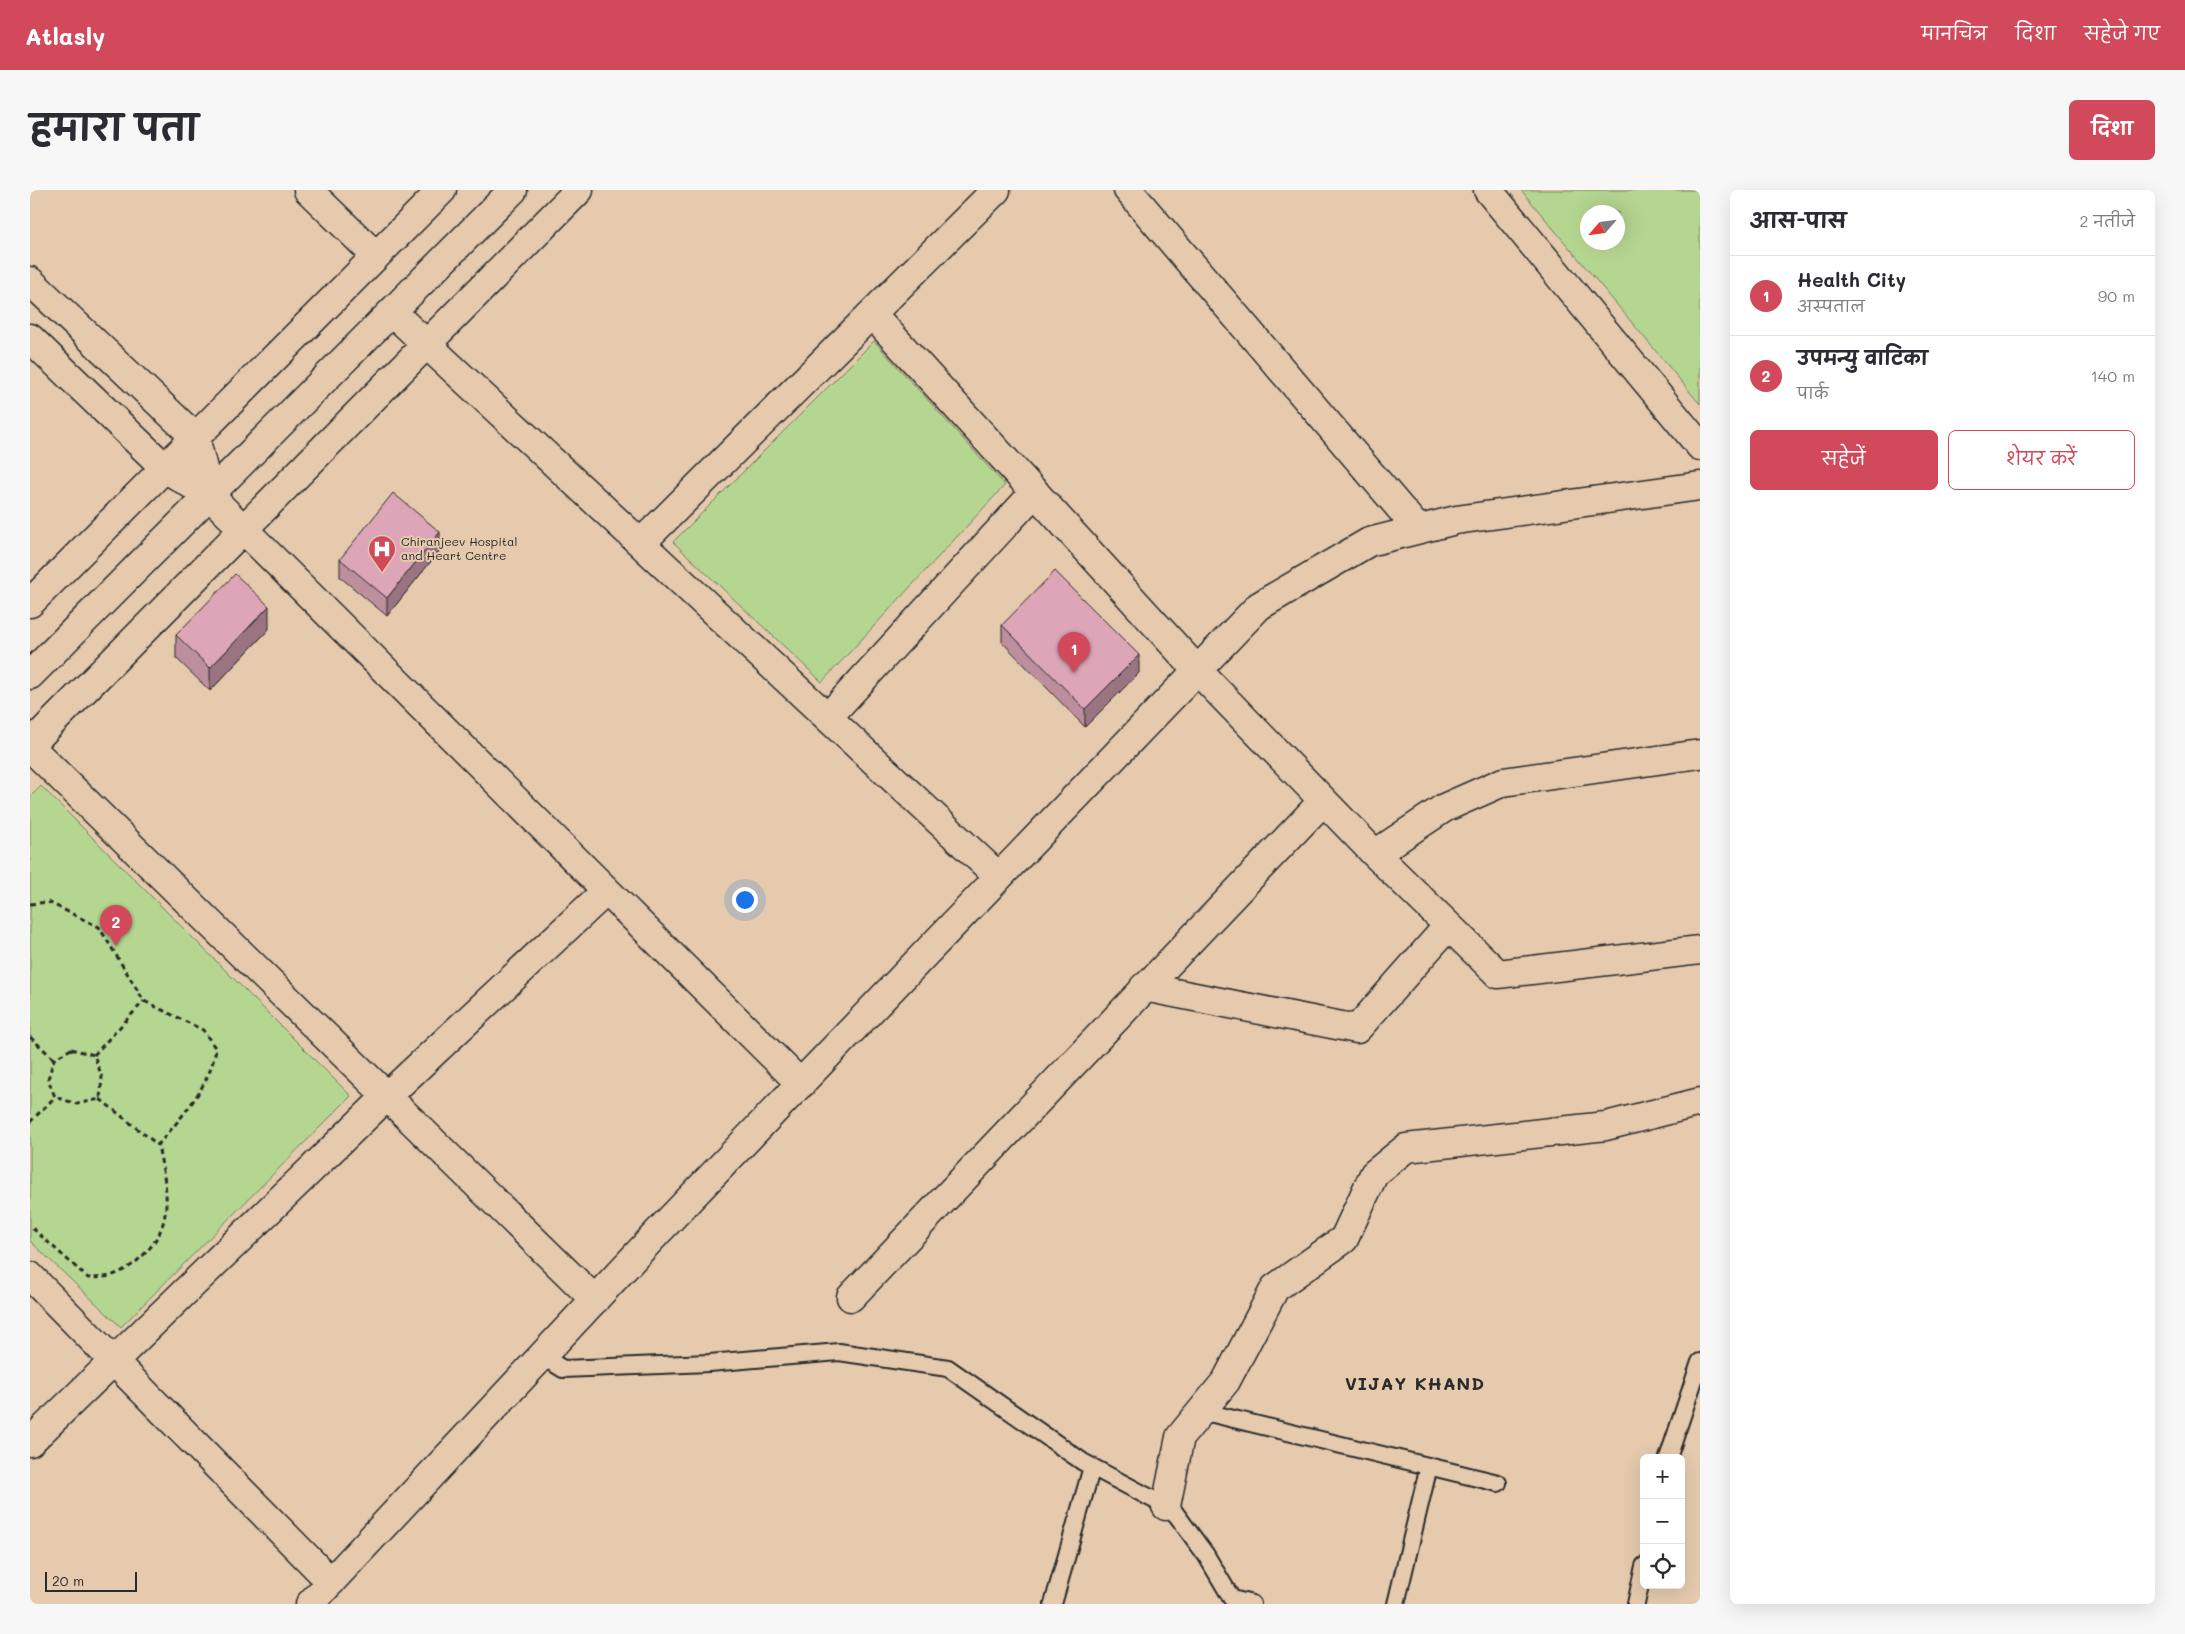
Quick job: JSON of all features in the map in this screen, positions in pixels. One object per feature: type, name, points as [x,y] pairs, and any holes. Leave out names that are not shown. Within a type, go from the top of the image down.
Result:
[{"type":"street","points":[[308,190],[376,256]]},
{"type":"street","points":[[30,603],[442,190]]},
{"type":"street","points":[[30,675],[513,190]]},
{"type":"street","points":[[579,190],[30,746],[595,1300]]},
{"type":"street","points":[[641,543],[996,190]]},
{"type":"street","points":[[1128,190],[1418,529]]},
{"type":"street","points":[[1488,190],[1700,446]]},
{"type":"street","points":[[30,282],[195,437],[210,496]]},
{"type":"street","points":[[392,312],[999,877]]},
{"type":"street","points":[[872,314],[1198,670],[1375,854],[1498,974],[1700,950]]},
{"type":"street","points":[[30,338],[165,468],[210,496],[801,1084]]},
{"type":"street","points":[[310,1604],[595,1300],[1259,606],[1368,542],[1456,520],[1700,486]]},
{"type":"street","points":[[828,717],[1035,492]]},
{"type":"street","points":[[1375,854],[1444,808],[1503,782],[1700,754]]},
{"type":"street","points":[[851,1297],[1323,801]]},
{"type":"street","points":[[30,1442],[387,1096],[606,891]]},
{"type":"street","points":[[1144,987],[1357,1029],[1448,926]]},
{"type":"street","points":[[1166,1506],[1180,1437],[1226,1382],[1275,1288],[1344,1239],[1374,1174],[1406,1148],[1606,1126],[1700,1102]]},
{"type":"street","points":[[30,1276],[331,1582]]},
{"type":"lane","points":[[542,1356],[563,1369],[709,1363],[839,1352],[948,1368],[1092,1467],[1173,1510],[1206,1555],[1232,1599],[1243,1603]]},
{"type":"lane","points":[[1669,1454],[1700,1362]]},
{"type":"lane","points":[[1201,1411],[1498,1483]]},
{"type":"lane","points":[[1396,1604],[1429,1466]]},
{"type":"lane","points":[[1053,1604],[1092,1467]]},
{"type":"lane","points":[[1636,1604],[1640,1585]]},
{"type":"path","points":[[30,904],[48,902],[99,927],[144,1001],[203,1030],[216,1049],[213,1067],[195,1100],[158,1145]]},
{"type":"path","points":[[94,1055],[144,1001]]},
{"type":"path","points":[[30,1036],[54,1059]]},
{"type":"path","points":[[55,1097],[48,1079],[54,1059],[71,1049],[94,1055]]},
{"type":"path","points":[[94,1055],[102,1077],[100,1099]]},
{"type":"path","points":[[55,1097],[77,1104],[100,1099]]},
{"type":"path","points":[[30,1122],[55,1097]]},
{"type":"path","points":[[30,1226],[88,1278],[103,1278],[122,1272],[142,1257],[158,1237],[165,1215],[166,1189],[158,1145],[100,1099]]},
{"type":"green space","points":[[1521,190],[1700,190],[1700,404]]},
{"type":"green space","points":[[874,341],[1005,485],[822,682],[673,542]]},
{"type":"green space","points":[[41,786],[351,1096],[121,1327],[30,1241],[30,797]]},
{"type":"building","points":[[393,493],[440,532],[387,598],[340,559]]},
{"type":"building","points":[[1055,571],[1139,655],[1085,709],[1002,625]]},
{"type":"building","points":[[235,574],[269,606],[210,668],[176,635]]},
{"type":"place","name":"Chiranjeev Hospital and Heart Centre","points":[[382,573]]},
{"type":"place","name":"Health City","points":[[1074,673]]},
{"type":"place","name":"उपमन्यु वाटिका","points":[[116,946]]},
{"type":"district","name":"VIJAY KHAND","points":[[1415,1384]]}]
